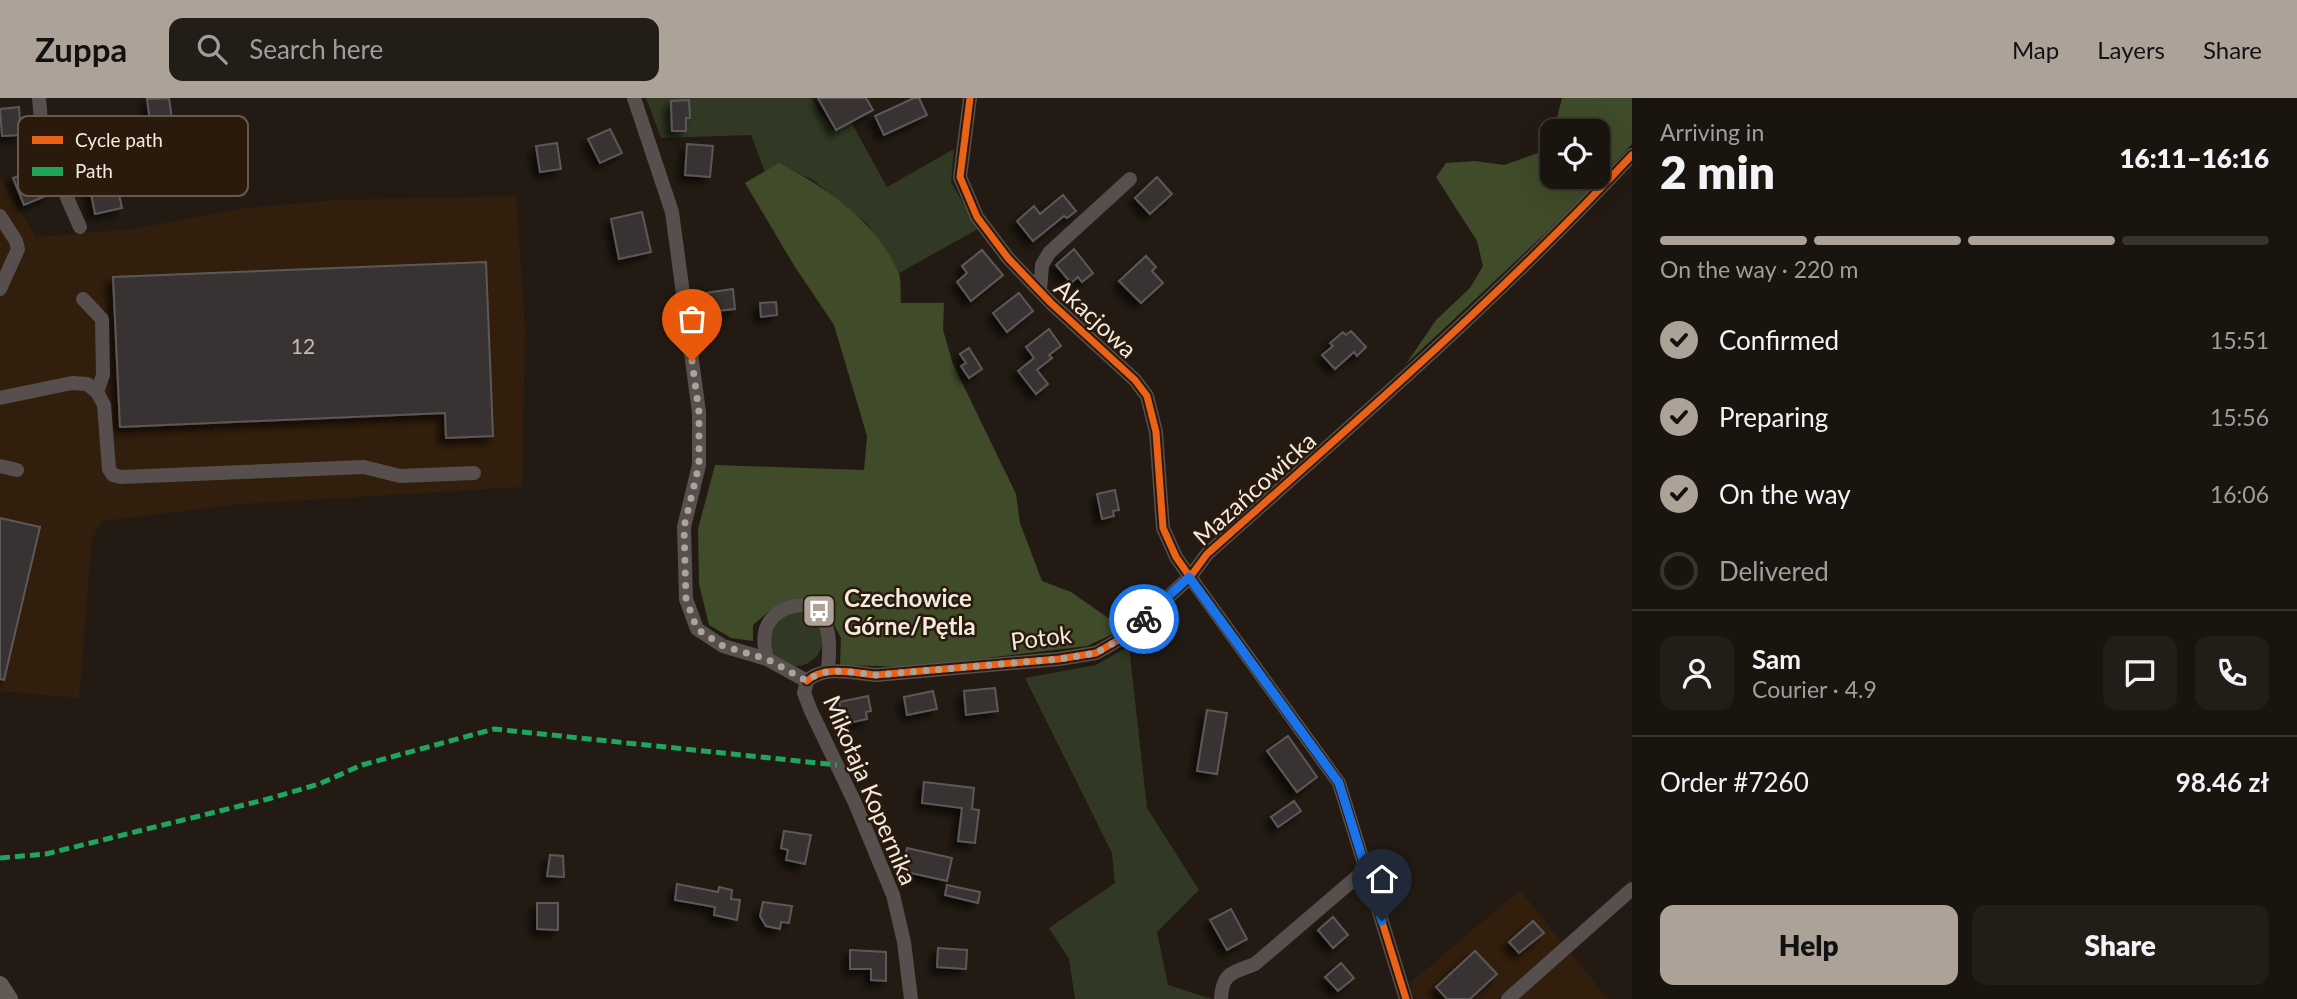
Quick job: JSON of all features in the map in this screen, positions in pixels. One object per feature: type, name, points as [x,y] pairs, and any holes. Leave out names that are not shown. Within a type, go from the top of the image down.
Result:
[{"type":"main road","points":[[0,985],[9,999]]},
{"type":"street","points":[[39,98],[41,116]]},
{"type":"street","points":[[634,98],[672,212],[699,412],[699,465],[684,527],[686,599],[697,629],[723,646],[767,659],[807,681],[819,673],[828,672],[829,638],[819,611],[800,605],[787,608],[769,621],[764,638],[767,659]]},
{"type":"street","name":"Akacjowa","points":[[970,98],[960,177],[977,216],[1008,258],[1135,380],[1147,396],[1156,432],[1163,528],[1176,557],[1189,577]]},
{"type":"street","name":"Mazańcowicka","points":[[1406,999],[1339,783],[1189,577],[1207,554],[1381,399],[1586,205],[1632,155]]},
{"type":"street","points":[[1040,291],[1042,265],[1049,253],[1130,179]]},
{"type":"street","points":[[66,196],[80,227]]},
{"type":"street","points":[[0,216],[18,249],[0,289]]},
{"type":"street","points":[[83,299],[102,319],[103,375],[97,392]]},
{"type":"street","points":[[0,398],[72,383],[87,384],[97,392],[104,405],[108,469],[113,475],[121,477],[364,467],[400,476],[474,473]]},
{"type":"street","points":[[0,466],[17,470]]},
{"type":"street","name":"Potok","points":[[828,672],[876,675],[1059,659],[1096,653],[1127,635],[1189,577]]},
{"type":"street","name":"Mikołaja Kopernika","points":[[807,681],[804,693],[811,711],[855,803],[892,895],[904,942],[911,999]]},
{"type":"street","points":[[1221,999],[1221,985],[1232,971],[1255,964],[1366,869]]},
{"type":"street","points":[[1508,999],[1632,889]]},
{"type":"shaded area","points":[[0,178],[36,237],[133,229],[245,208],[338,200],[516,196],[525,329],[522,487],[240,504],[102,521],[92,539],[79,698],[0,691]]},
{"type":"shaded area","points":[[1520,890],[1562,942],[1497,999],[1415,999],[1410,983]]},
{"type":"shaded area","points":[[1570,952],[1608,999],[1518,999]]},
{"type":"green space","points":[[646,98],[811,98],[833,130],[851,122],[887,187],[954,149],[951,182],[978,229],[899,273],[867,224],[813,180],[779,164],[765,172],[751,135],[661,138]]},
{"type":"green space","points":[[1562,98],[1632,98],[1632,144],[1610,168],[1610,119],[1557,119]]},
{"type":"green space","points":[[1540,150],[1540,189],[1591,189],[1406,364],[1436,320],[1470,288],[1483,266],[1477,241],[1436,177],[1446,163],[1475,161],[1504,165],[1538,153]]},
{"type":"green space","points":[[779,163],[832,195],[877,237],[898,271],[901,303],[944,303],[943,330],[953,364],[1016,494],[1020,523],[1042,581],[1071,592],[1124,629],[1087,646],[912,667],[840,665],[841,638],[827,611],[799,601],[769,611],[753,625],[753,641],[731,638],[709,625],[699,584],[698,529],[715,465],[864,470],[867,436],[834,325],[795,267],[745,183]]},
{"type":"green space","points":[[796,612],[815,620],[823,639],[815,658],[796,666],[777,658],[769,639],[777,620]]},
{"type":"green space","points":[[1129,646],[1147,808],[1199,890],[1157,932],[1168,985],[1212,999],[1075,999],[1069,959],[1049,928],[1115,883],[1112,853],[1025,678],[1096,665]]},
{"type":"building","points":[[169,98],[172,116],[149,116],[147,99]]},
{"type":"building","points":[[818,98],[866,98],[873,110],[836,130]]},
{"type":"building","points":[[919,98],[927,115],[884,135],[875,116]]},
{"type":"building","points":[[689,100],[690,118],[686,118],[686,131],[672,131],[671,101]]},
{"type":"building","points":[[19,107],[18,135],[2,136],[0,109]]},
{"type":"building","points":[[610,129],[622,153],[600,163],[588,139]]},
{"type":"building","points":[[557,143],[561,169],[540,172],[536,146]]},
{"type":"building","points":[[687,144],[713,146],[710,177],[685,175]]},
{"type":"building","points":[[18,176],[18,190],[13,178]]},
{"type":"building","points":[[1157,177],[1172,194],[1150,214],[1135,198]]},
{"type":"building","points":[[1063,195],[1076,211],[1067,218],[1064,216],[1033,241],[1017,221],[1034,206],[1040,214]]},
{"type":"building","points":[[20,196],[46,196],[24,205]]},
{"type":"building","points":[[92,196],[119,196],[122,208],[95,214]]},
{"type":"building","points":[[642,212],[651,252],[619,259],[611,219]]},
{"type":"building","points":[[1074,249],[1093,273],[1082,282],[1078,277],[1071,283],[1056,265]]},
{"type":"building","points":[[982,250],[1003,275],[971,301],[957,282],[967,273],[962,266]]},
{"type":"building","points":[[1146,256],[1156,267],[1152,271],[1163,283],[1141,303],[1119,281]]},
{"type":"building","points":[[486,262],[493,436],[446,438],[445,413],[120,427],[113,277]]},
{"type":"building","points":[[733,289],[735,309],[708,312],[705,293]]},
{"type":"building","points":[[1019,293],[1033,311],[1007,332],[993,313]]},
{"type":"building","points":[[776,302],[777,315],[761,317],[760,303]]},
{"type":"building","points":[[1049,329],[1061,346],[1049,355],[1052,358],[1037,370],[1048,384],[1036,394],[1018,371],[1034,358],[1026,347]]},
{"type":"building","points":[[1351,331],[1366,347],[1357,356],[1354,352],[1335,369],[1322,355],[1333,346],[1330,343],[1343,332],[1346,335]]},
{"type":"building","points":[[969,348],[982,369],[969,378],[961,366],[966,363],[960,354]]},
{"type":"building","points":[[1115,490],[1119,510],[1113,511],[1114,516],[1102,519],[1097,494]]},
{"type":"building","points":[[0,518],[40,527],[4,680],[0,679]]},
{"type":"building","points":[[995,688],[998,711],[966,715],[964,691]]},
{"type":"building","points":[[933,691],[937,709],[907,715],[904,697]]},
{"type":"building","points":[[868,696],[871,711],[866,712],[867,719],[844,724],[839,702]]},
{"type":"building","points":[[1207,710],[1227,713],[1217,774],[1197,771]]},
{"type":"building","points":[[1288,736],[1317,777],[1297,792],[1267,751]]},
{"type":"building","points":[[924,782],[974,788],[972,809],[979,810],[975,843],[958,841],[962,808],[922,803]]},
{"type":"building","points":[[1294,801],[1301,811],[1278,827],[1271,817]]},
{"type":"building","points":[[784,831],[811,835],[805,864],[786,860],[788,850],[781,848]]},
{"type":"building","points":[[907,848],[952,858],[947,881],[902,871]]},
{"type":"building","points":[[550,855],[563,856],[564,877],[547,876]]},
{"type":"building","points":[[677,884],[718,892],[719,887],[732,890],[731,899],[740,900],[737,920],[714,915],[715,907],[675,900]]},
{"type":"building","points":[[947,885],[980,892],[978,903],[945,895]]},
{"type":"building","points":[[763,902],[792,906],[789,923],[781,922],[780,929],[766,926],[760,916]]},
{"type":"building","points":[[537,903],[558,903],[558,930],[537,929]]},
{"type":"building","points":[[1231,909],[1247,939],[1227,950],[1210,920]]},
{"type":"building","points":[[1333,917],[1348,935],[1333,948],[1318,930]]},
{"type":"building","points":[[1533,921],[1544,933],[1519,953],[1509,942]]},
{"type":"building","points":[[938,948],[967,950],[966,969],[937,967]]},
{"type":"building","points":[[850,950],[886,952],[886,981],[871,980],[871,969],[850,969]]},
{"type":"building","points":[[1475,951],[1497,974],[1470,999],[1447,999],[1436,987]]},
{"type":"building","points":[[1341,963],[1354,978],[1338,991],[1325,977]]},
{"type":"marked path","points":[[0,858],[46,854],[268,799],[319,784],[362,765],[494,729],[837,765]]},
{"type":"cycle path","points":[[970,98],[960,177],[977,217],[1008,258],[1051,303],[1135,380],[1147,396],[1156,432],[1163,528],[1176,557],[1339,783],[1406,999]]},
{"type":"cycle path","points":[[807,681],[814,676],[831,672],[876,675],[1059,659],[1096,653],[1127,635],[1190,577],[1207,554],[1478,310],[1632,155]]},
{"type":"way so far","points":[[692,361],[699,412],[699,465],[684,527],[686,599],[697,629],[723,646],[767,659],[807,681],[819,673],[876,675],[1059,659],[1096,653],[1127,635],[1144,619]]},
{"type":"place","name":"Czechowice Górne/Pętla","points":[[819,611]]},
{"type":"route","points":[[1144,619],[1189,577],[1339,783],[1382,921]]}]
